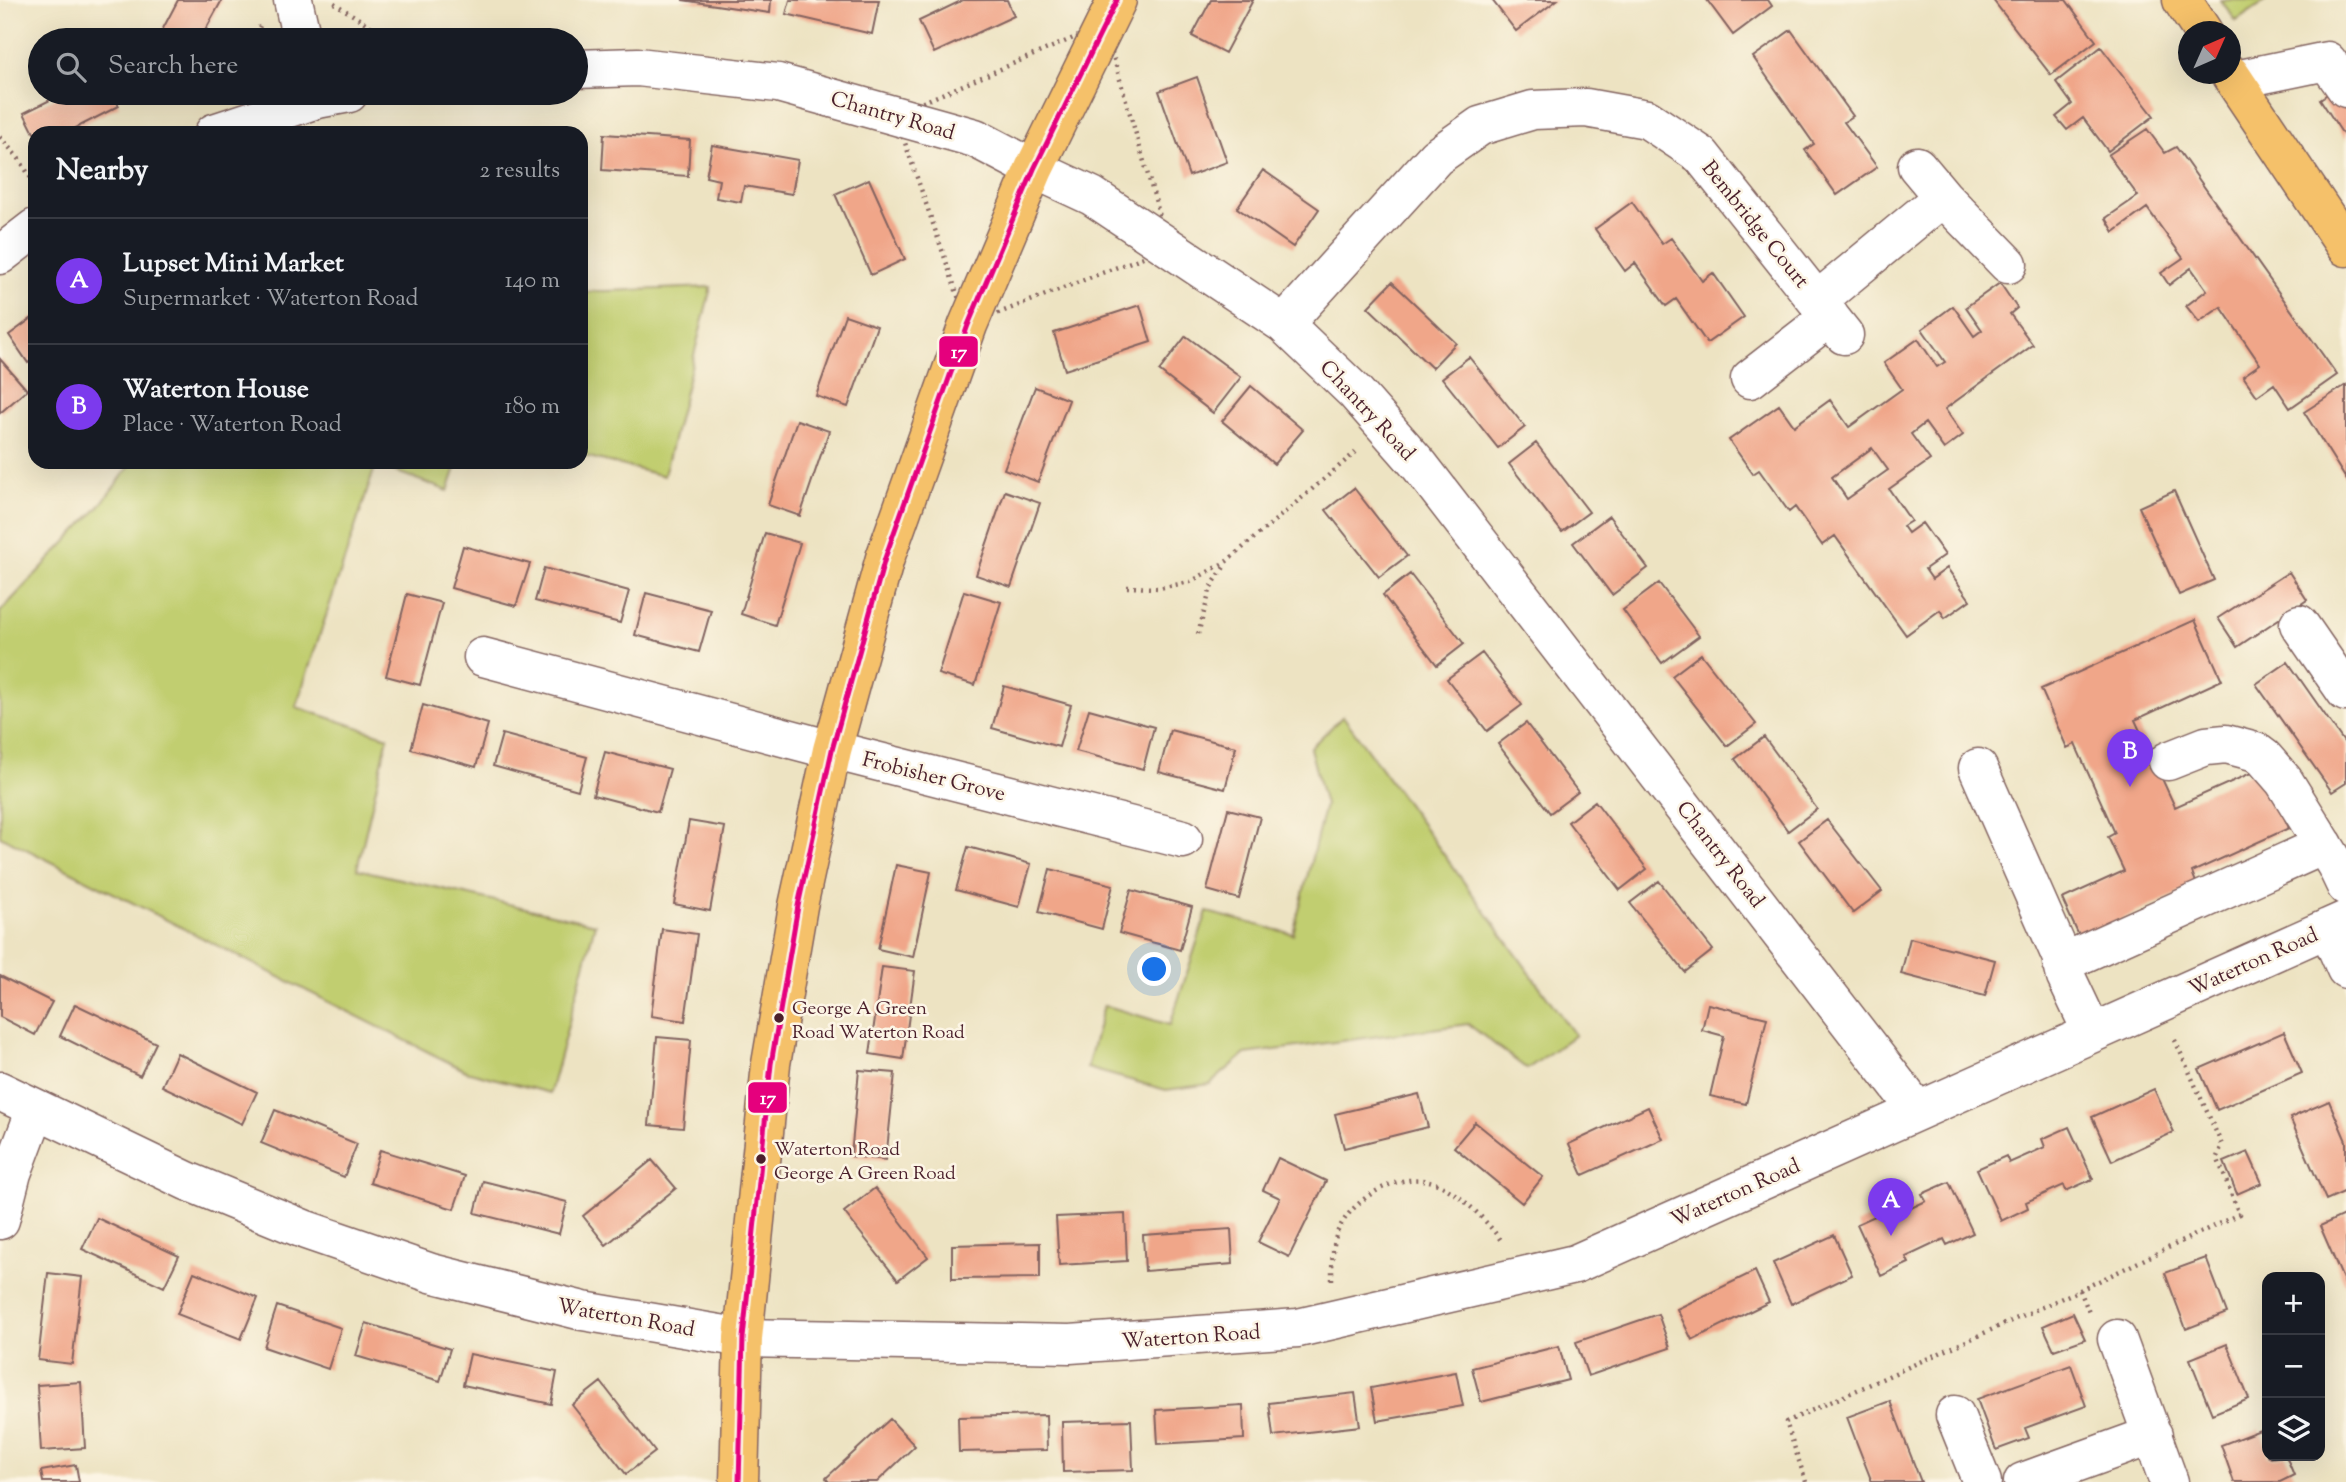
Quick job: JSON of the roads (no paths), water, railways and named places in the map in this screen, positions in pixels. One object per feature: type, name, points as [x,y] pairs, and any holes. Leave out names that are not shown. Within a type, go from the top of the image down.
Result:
[{"type":"main road","points":[[739,1482],[743,1338],[771,1064],[798,906],[832,750],[886,558],[968,325],[1034,169],[1117,0]]},
{"type":"main road","points":[[2182,0],[2196,21]]},
{"type":"main road","points":[[2238,84],[2346,247]]},
{"type":"street","points":[[293,0],[299,28]]},
{"type":"street","name":"Chantry Road","points":[[588,69],[638,67],[778,83],[975,138],[1092,196],[1284,324],[1355,392],[1420,466],[1917,1110]]},
{"type":"street","points":[[2241,76],[2340,69]]},
{"type":"street","points":[[235,126],[297,105]]},
{"type":"street","name":"Bembridge Court","points":[[1284,324],[1436,157],[1480,126],[1533,110],[1586,108],[1647,120],[1701,155],[1830,317]]},
{"type":"street","points":[[1917,166],[2008,264]]},
{"type":"street","points":[[1750,379],[1830,317],[1943,197]]},
{"type":"street","points":[[0,255],[28,233]]},
{"type":"street","points":[[2300,624],[2346,692]]},
{"type":"street","name":"Frobisher Grove","points":[[483,657],[832,750],[1183,839]]},
{"type":"street","points":[[2168,761],[2206,746],[2225,744],[2256,752],[2275,768],[2284,781],[2346,886]]},
{"type":"street","points":[[1978,768],[2092,1032]]},
{"type":"street","points":[[2062,963],[2324,845]]},
{"type":"street","points":[[2337,924],[2346,969]]},
{"type":"street","name":"Waterton Road","points":[[0,1091],[187,1181],[306,1230],[431,1273],[583,1311],[743,1338],[1070,1344],[1298,1328],[1575,1264],[2337,924]]},
{"type":"street","points":[[0,1220],[12,1173],[36,1109]]},
{"type":"street","points":[[2117,1339],[2169,1482]]},
{"type":"street","points":[[1955,1415],[1982,1482]]},
{"type":"street","points":[[2023,1482],[2153,1435]]},
{"type":"place","name":"Waterton House","points":[[2130,787]]},
{"type":"place","name":"George A Green Road Waterton Road","points":[[779,1018]]},
{"type":"place","name":"Waterton Road George A Green Road","points":[[761,1159]]},
{"type":"place","name":"Lupset Mini Market","points":[[1891,1236]]}]
